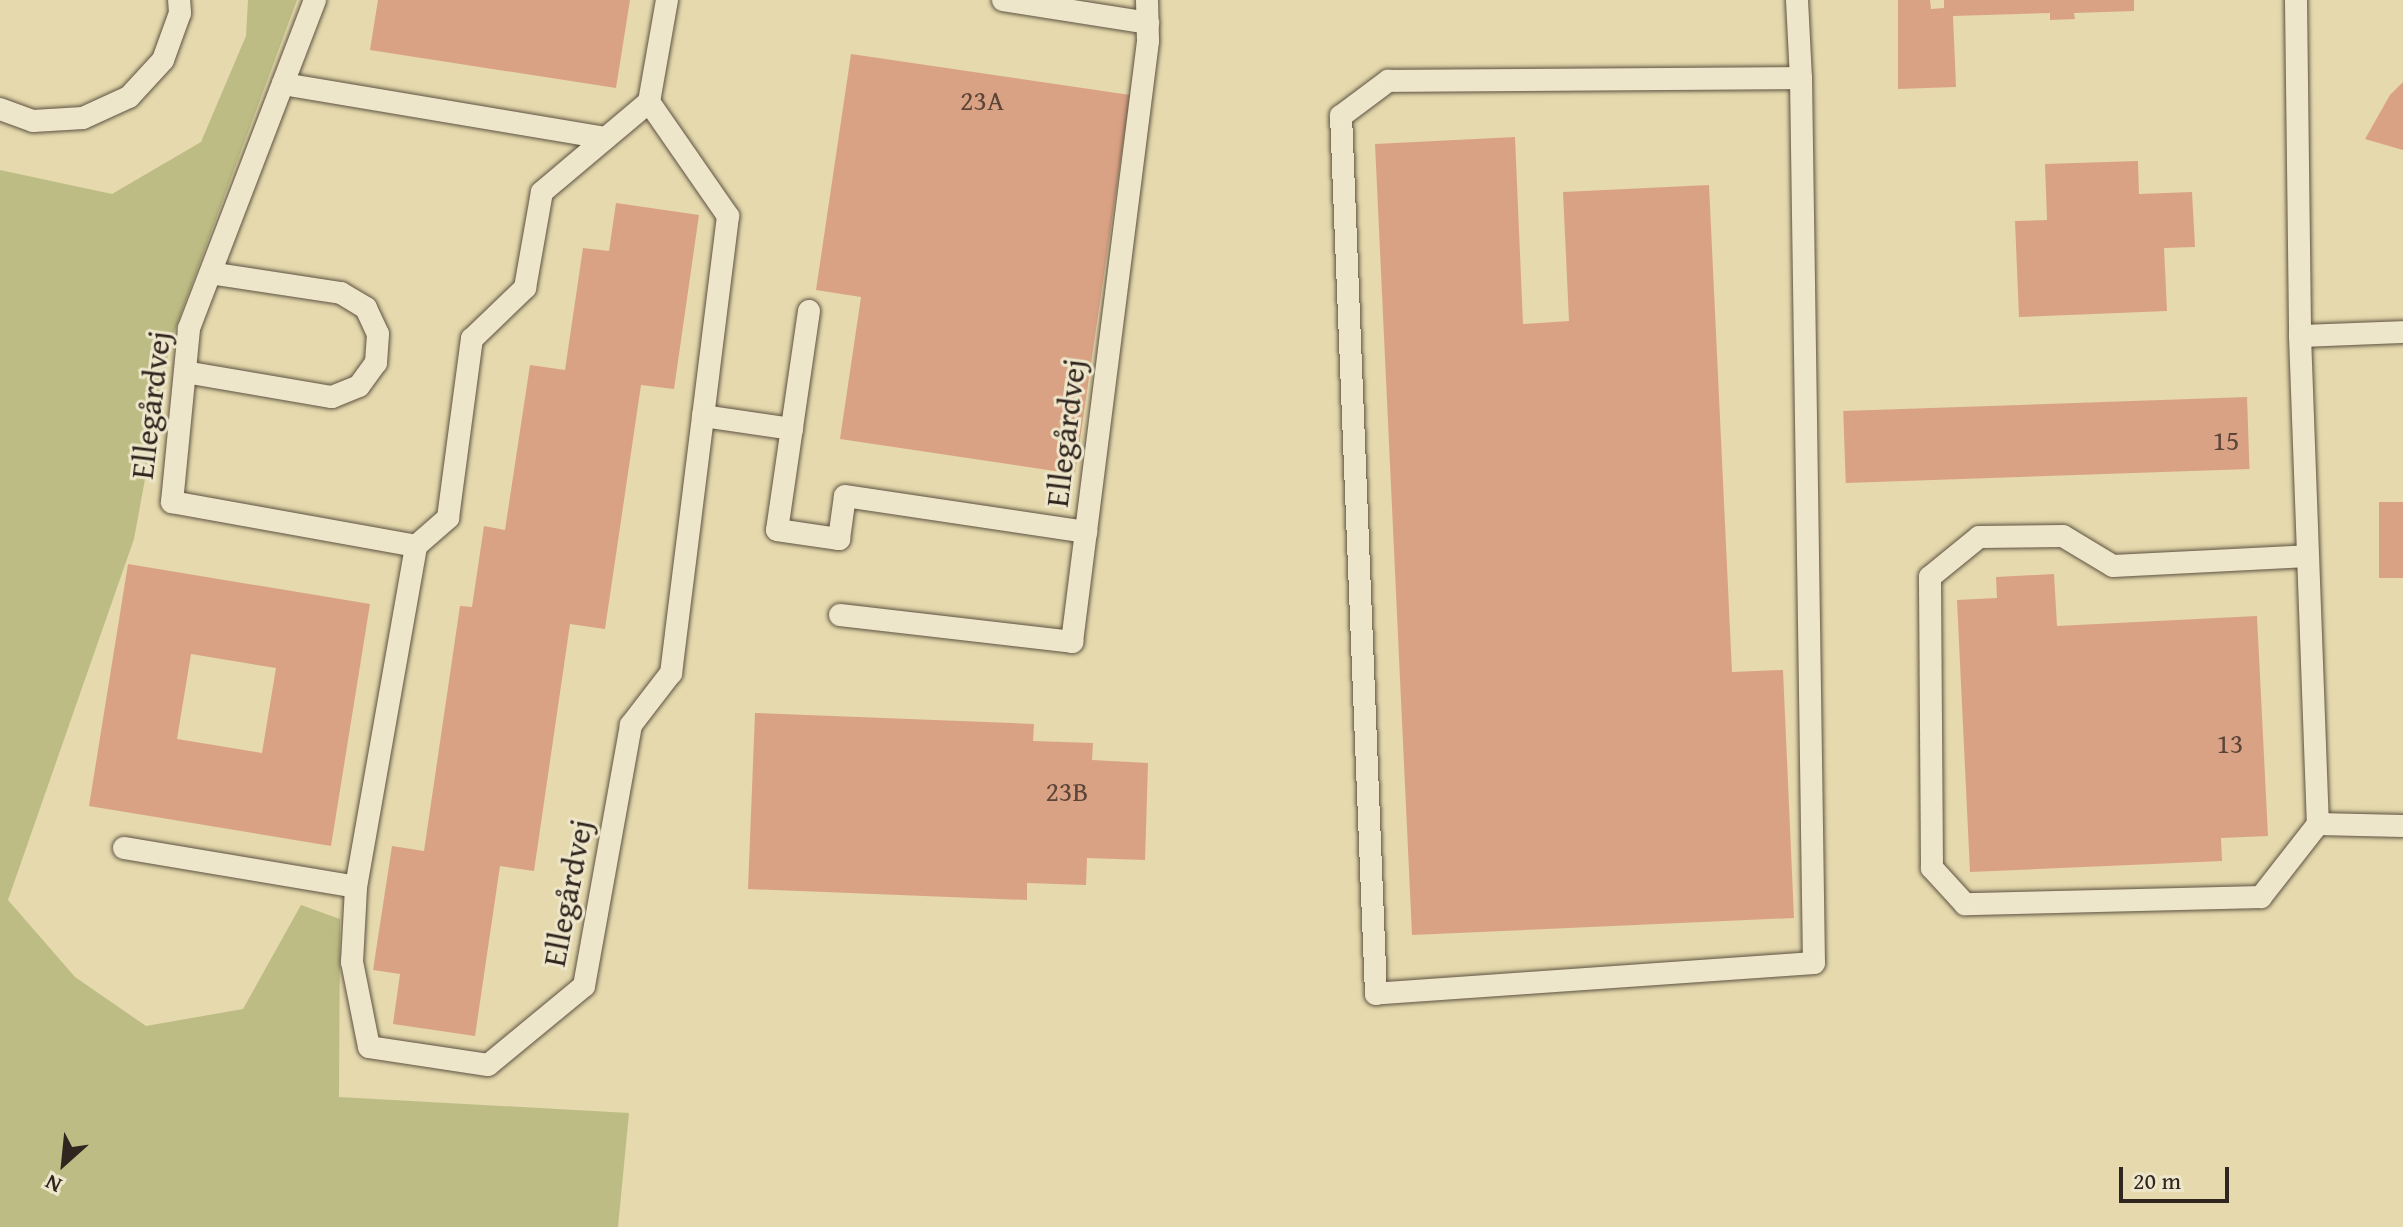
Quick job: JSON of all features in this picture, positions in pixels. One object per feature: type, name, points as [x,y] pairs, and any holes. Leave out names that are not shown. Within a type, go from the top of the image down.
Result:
[{"type":"lane","points":[[0,109],[33,121],[83,118],[129,97],[163,60],[180,13],[179,0]]},
{"type":"lane","name":"Ellegårdvej","points":[[315,0],[189,329],[172,502],[416,546],[356,887],[352,962],[369,1047],[488,1065],[584,986],[631,725],[671,673],[728,216],[649,102]]},
{"type":"lane","points":[[416,546],[448,518],[472,339],[525,288],[542,192],[649,102],[667,0]]},
{"type":"lane","points":[[1003,0],[1100,8],[1148,23]]},
{"type":"lane","name":"Ellegårdvej","points":[[840,615],[1072,642],[1148,23],[1147,0]]},
{"type":"lane","points":[[1797,0],[1801,78],[1814,963],[1376,994],[1341,116],[1388,81],[1801,78]]},
{"type":"lane","points":[[2296,0],[2300,336],[2318,824],[2261,897],[1965,904],[1932,868],[1930,577],[1979,537],[2063,536],[2113,566],[2308,556]]},
{"type":"lane","points":[[283,84],[606,138]]},
{"type":"lane","points":[[185,372],[332,397],[359,386],[376,363],[378,334],[366,308],[341,293],[211,273]]},
{"type":"lane","points":[[809,311],[777,530],[839,539],[845,496],[1086,532]]},
{"type":"lane","points":[[2300,336],[2403,332]]},
{"type":"lane","points":[[703,416],[792,429]]},
{"type":"lane","points":[[2318,824],[2403,826]]},
{"type":"lane","points":[[124,848],[356,887]]},
{"type":"shaded area","points":[[248,0],[297,0],[170,343],[134,539],[8,900],[75,977],[146,1026],[243,1009],[301,905],[340,919],[339,1097],[629,1113],[618,1227],[0,1227],[0,170],[112,194],[201,142],[246,36]]},
{"type":"building","points":[[378,0],[630,0],[616,88],[370,50]]},
{"type":"building","points":[[1898,0],[1930,0],[1931,9],[1944,8],[1944,0],[2134,0],[2134,11],[2074,13],[2075,19],[2050,20],[2050,13],[1953,16],[1956,87],[1898,89]]},
{"type":"building","points":[[851,54],[1130,95],[1075,474],[840,439],[861,297],[816,290]]},
{"type":"building","points":[[2403,82],[2403,150],[2365,139],[2390,95]]},
{"type":"building","points":[[1515,137],[1523,324],[1569,321],[1563,192],[1709,185],[1732,672],[1783,670],[1794,918],[1412,935],[1375,144]]},
{"type":"building","points":[[2138,161],[2139,194],[2192,192],[2195,247],[2164,248],[2167,311],[2019,317],[2015,221],[2047,220],[2045,164]]},
{"type":"building","points":[[616,203],[699,215],[674,389],[641,385],[605,629],[570,624],[534,871],[500,866],[475,1036],[393,1024],[400,974],[373,970],[392,846],[424,851],[460,606],[472,607],[484,526],[505,530],[530,365],[565,370],[583,248],[609,251]]},
{"type":"building","points":[[2247,397],[2250,469],[1846,483],[1843,411]]},
{"type":"building","points":[[2379,502],[2403,502],[2403,578],[2379,578]]},
{"type":"building","points":[[128,564],[370,604],[331,846],[89,806]],"holes":[[[191,654],[276,668],[262,753],[177,739]]]},
{"type":"building","points":[[2054,574],[2057,626],[2257,616],[2268,836],[2221,838],[2222,861],[1970,872],[1957,600],[1997,598],[1996,577]]},
{"type":"building","points":[[755,713],[1034,724],[1033,741],[1093,743],[1092,760],[1148,763],[1145,860],[1087,858],[1086,885],[1027,883],[1027,900],[748,889]]}]
